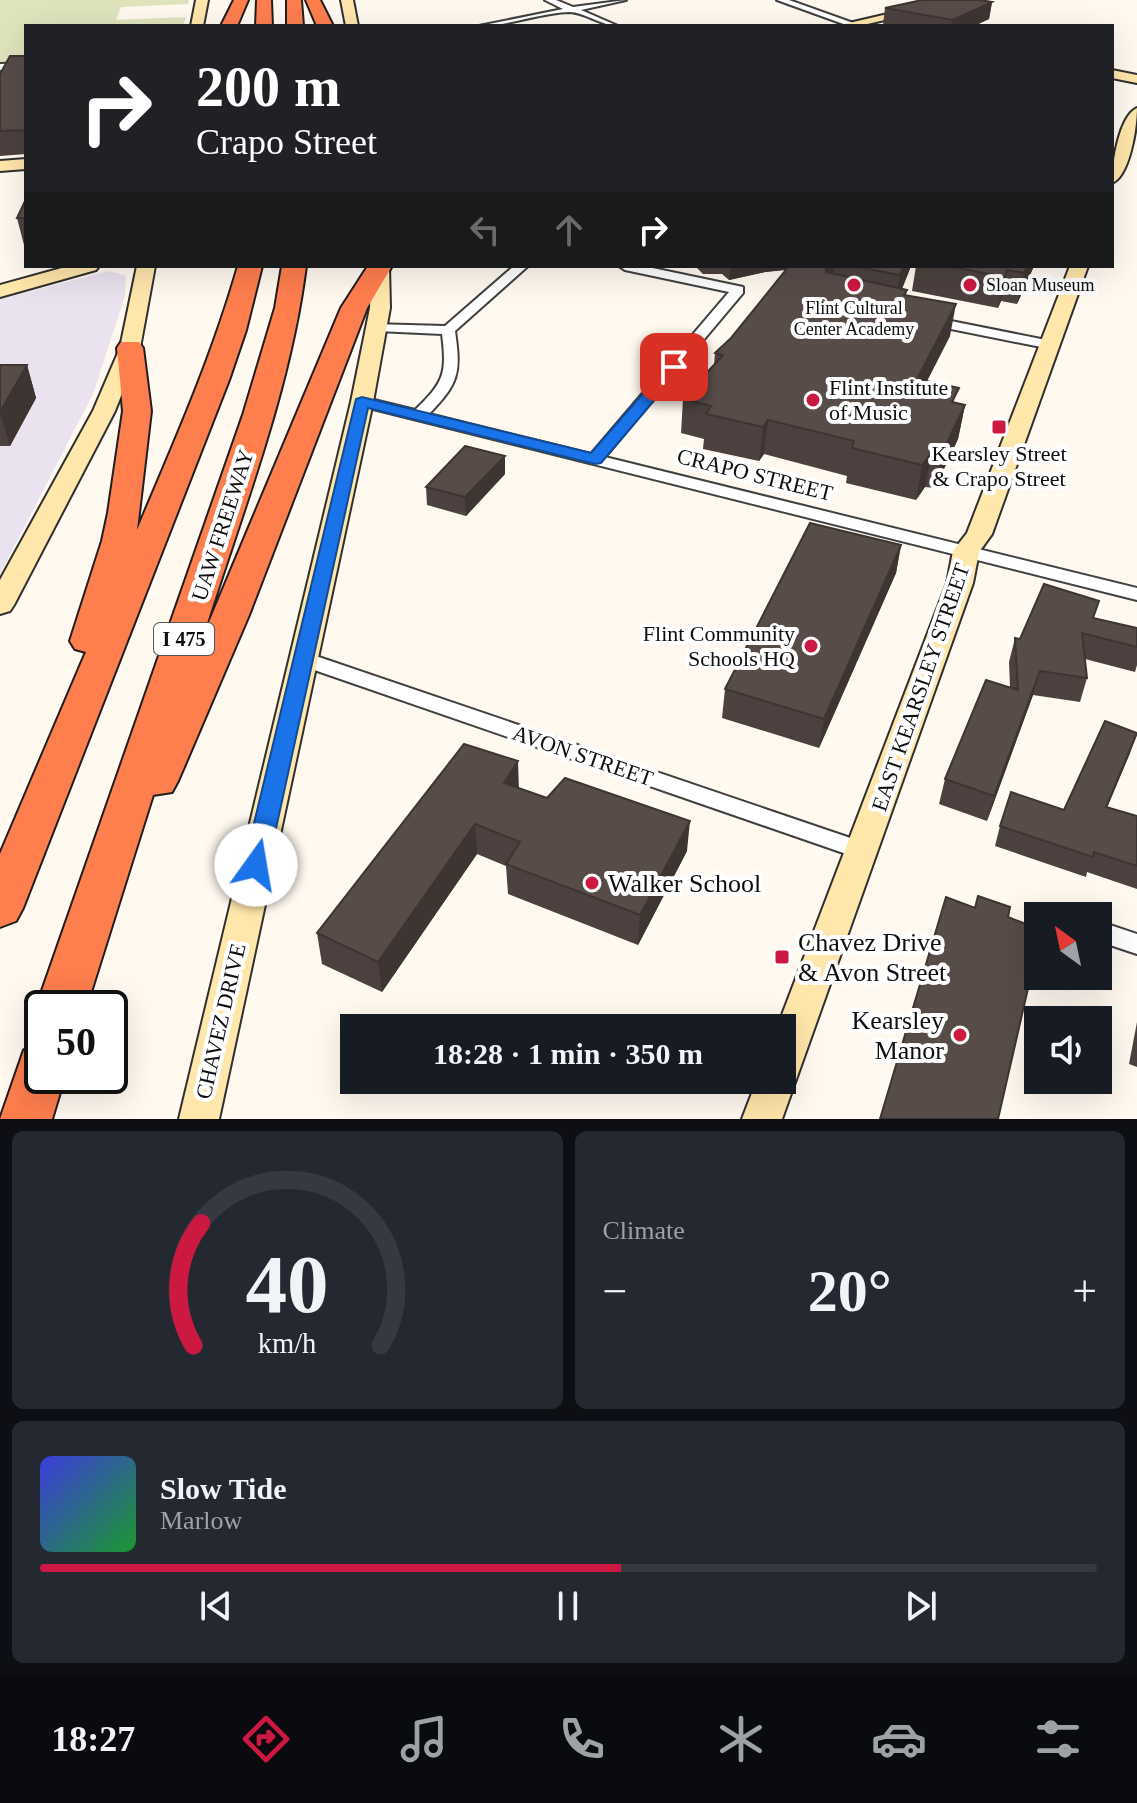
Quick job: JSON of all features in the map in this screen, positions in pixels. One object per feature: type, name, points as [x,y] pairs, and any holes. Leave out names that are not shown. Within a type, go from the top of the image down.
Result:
[{"type":"highway","points":[[230,24],[241,0]]},
{"type":"highway","points":[[264,0],[264,24]]},
{"type":"highway","points":[[294,0],[295,24]]},
{"type":"highway","points":[[313,0],[324,24]]},
{"type":"highway","points":[[0,908],[215,380],[233,330],[249,268]]},
{"type":"highway","name":"UAW FREEWAY","points":[[67,990],[262,401],[288,308],[294,268]]},
{"type":"highway","points":[[75,968],[231,615],[354,308],[379,268]]},
{"type":"highway","points":[[25,846],[119,541],[137,411],[130,348]]},
{"type":"highway","points":[[25,1119],[33,1094]]},
{"type":"main road","points":[[197,24],[202,0]]},
{"type":"main road","points":[[856,24],[964,0]]},
{"type":"main road","points":[[347,2],[352,24]]},
{"type":"main road","points":[[1114,74],[1137,79]]},
{"type":"main road","points":[[1114,173],[1137,112]]},
{"type":"main road","points":[[0,166],[24,164]]},
{"type":"main road","points":[[0,291],[83,268]]},
{"type":"main road","points":[[0,604],[104,411],[130,348],[146,268]]},
{"type":"main road","name":"CHAVEZ DRIVE","points":[[199,1119],[362,402],[377,327],[380,268]]},
{"type":"main road","name":"EAST KEARSLEY STREET","points":[[796,1030],[960,583],[966,551],[979,534],[1078,268]]},
{"type":"main road","points":[[762,1119],[772,1094]]},
{"type":"street","points":[[347,2],[365,0]]},
{"type":"street","points":[[549,0],[609,24]]},
{"type":"street","points":[[493,24],[622,0]]},
{"type":"street","points":[[781,0],[849,24]]},
{"type":"street","points":[[0,67],[24,66]]},
{"type":"street","points":[[377,327],[448,330],[520,268]]},
{"type":"street","points":[[595,459],[738,290],[634,268]]},
{"type":"street","points":[[920,318],[1051,345]]},
{"type":"street","points":[[419,415],[450,385],[454,372],[448,330]]},
{"type":"street","name":"CRAPO STREET","points":[[362,402],[1137,594]]},
{"type":"street","name":"AVON STREET","points":[[304,659],[863,851]]},
{"type":"street","points":[[1112,936],[1137,944]]},
{"type":"shaded area","points":[[109,271],[126,276],[125,296],[93,394],[0,574],[0,299]]},
{"type":"green space","points":[[0,0],[189,0],[188,4],[121,7],[116,20],[186,17],[184,24],[24,24],[24,61],[0,63]]},
{"type":"building","points":[[922,0],[992,2],[953,20],[885,8]]},
{"type":"building","points":[[10,56],[24,56],[24,130],[0,131],[0,74]]},
{"type":"building","points":[[24,203],[24,218],[17,218]]},
{"type":"building","name":"Flint Institute of Music","points":[[787,268],[826,268],[826,272],[907,290],[904,295],[956,304],[917,379],[959,388],[952,402],[965,405],[942,453],[932,452],[922,465],[852,448],[854,441],[768,420],[763,427],[706,414],[711,406],[683,399],[723,355],[715,353],[731,338]]},
{"type":"building","points":[[863,268],[903,268],[900,275]]},
{"type":"building","points":[[958,268],[1026,268],[1024,273],[1007,270],[1005,277]]},
{"type":"building","points":[[0,365],[27,365],[0,412]]},
{"type":"building","points":[[465,446],[505,456],[465,497],[426,487]]},
{"type":"building","name":"Flint Community Schools HQ","points":[[810,523],[901,545],[824,719],[725,689]]},
{"type":"building","points":[[1044,584],[1099,601],[1093,618],[1137,628],[1137,647],[1082,633],[1087,678],[1040,671],[994,796],[945,779],[986,680],[1018,690],[1015,638],[1020,639]]},
{"type":"building","points":[[1105,721],[1137,733],[1106,807],[1137,816],[1137,866],[1094,852],[1093,857],[1000,826],[1011,792],[1064,810]]},
{"type":"building","name":"Walker School","points":[[464,744],[518,761],[504,783],[547,798],[565,778],[690,821],[640,915],[506,864],[520,842],[475,824],[378,962],[317,933]]},
{"type":"building","name":"Kearsley Manor","points":[[978,896],[1010,907],[1008,917],[1024,923],[1024,990],[1028,990],[998,1119],[880,1119],[946,897],[975,908]]},
{"type":"place","name":"Flint Cultural Center Academy","points":[[854,285]]},
{"type":"place","name":"Sloan Museum","points":[[970,285]]},
{"type":"place","name":"Flint Institute of Music","points":[[813,400]]},
{"type":"place","name":"Kearsley Street & Crapo Street","points":[[999,427]]},
{"type":"place","name":"Flint Community Schools HQ","points":[[811,646]]},
{"type":"place","name":"Walker School","points":[[592,883]]},
{"type":"place","name":"Chavez Drive & Avon Street","points":[[782,957]]},
{"type":"place","name":"Kearsley Manor","points":[[960,1035]]},
{"type":"route","points":[[256,865],[362,402],[595,459],[674,367]]}]
